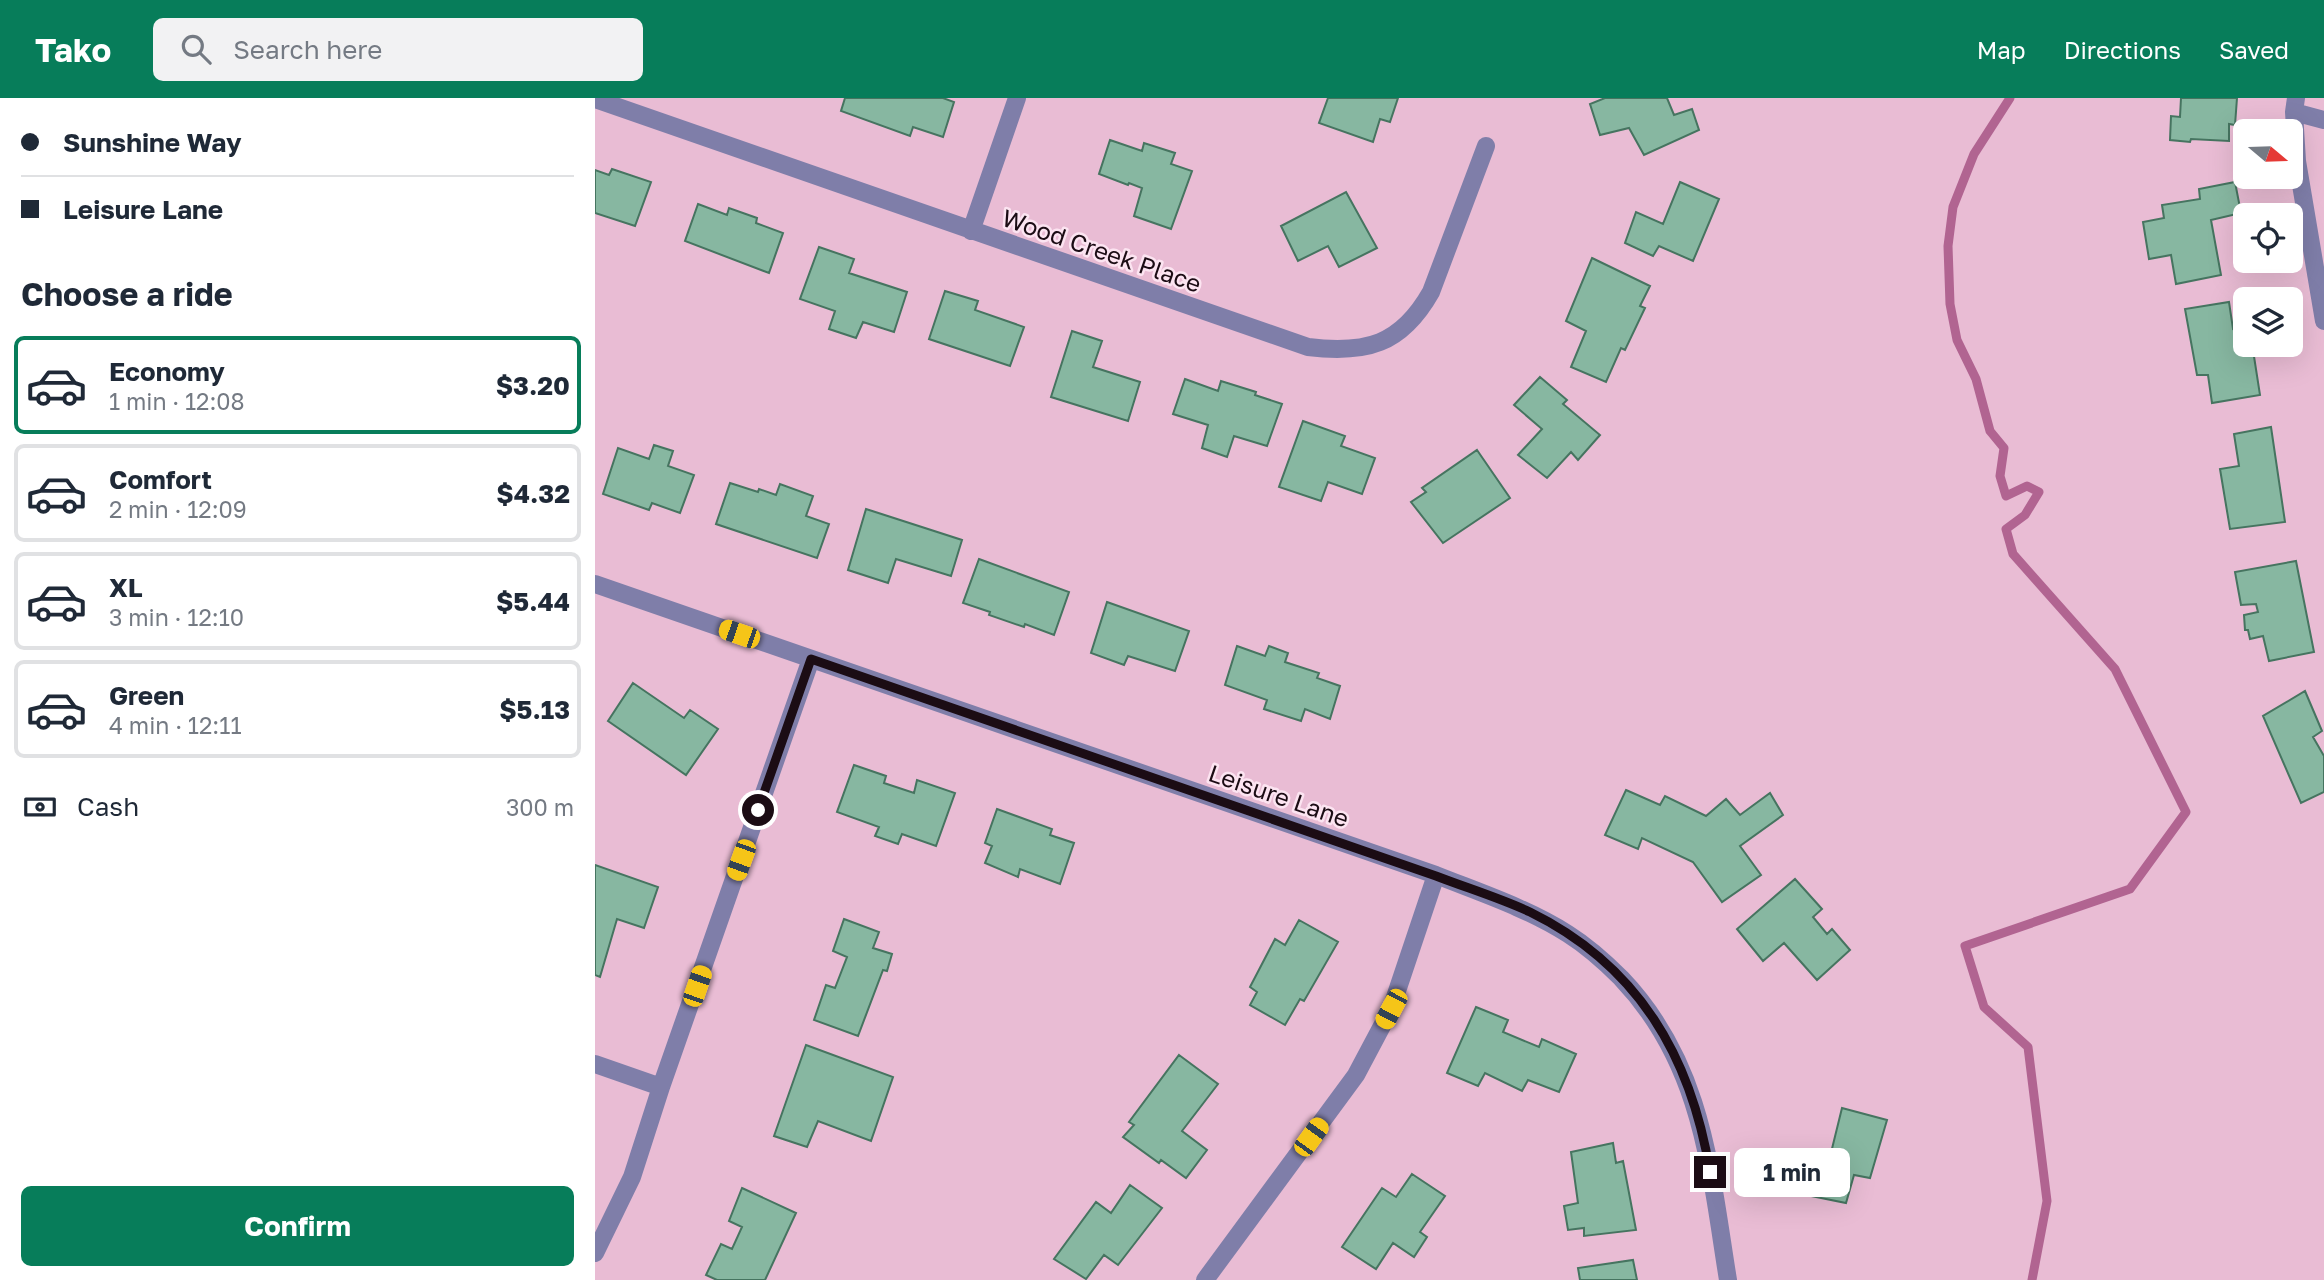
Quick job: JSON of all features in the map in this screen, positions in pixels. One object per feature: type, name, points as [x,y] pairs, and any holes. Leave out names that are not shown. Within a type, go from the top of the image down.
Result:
[{"type":"street","points":[[971,231],[1017,98]]},
{"type":"street","name":"Wood Creek Place","points":[[595,99],[1308,347],[1333,350],[1361,349],[1387,340],[1421,310],[1431,292],[1486,146]]},
{"type":"street","points":[[2324,120],[2295,105],[2297,161],[2324,321]]},
{"type":"street","name":"Leisure Lane","points":[[595,584],[1436,876],[1529,912],[1570,935],[1604,961],[1633,992],[1654,1018],[1675,1054],[1698,1114],[1728,1280]]},
{"type":"street","points":[[595,1253],[632,1177],[811,659]]},
{"type":"street","points":[[1205,1280],[1356,1075],[1391,1009],[1436,876]]},
{"type":"street","points":[[595,1064],[661,1087]]},
{"type":"building","points":[[845,98],[943,98],[954,102],[943,137],[913,127],[910,136],[841,111]]},
{"type":"building","points":[[1328,98],[1398,98],[1390,122],[1380,119],[1373,142],[1319,123]]},
{"type":"building","points":[[1605,98],[1667,98],[1674,115],[1692,109],[1699,130],[1644,155],[1629,128],[1600,135],[1590,104]]},
{"type":"building","points":[[2181,98],[2237,98],[2235,119],[2233,119],[2233,125],[2229,124],[2229,141],[2170,140],[2171,116],[2180,117]]},
{"type":"building","points":[[1110,140],[1142,151],[1144,143],[1175,153],[1171,164],[1192,171],[1171,229],[1134,216],[1142,188],[1099,174]]},
{"type":"building","points":[[612,169],[651,182],[635,226],[595,213],[595,170],[609,175]]},
{"type":"building","points":[[1680,182],[1719,199],[1693,261],[1659,246],[1653,256],[1625,243],[1636,212],[1663,224]]},
{"type":"building","points":[[2233,182],[2239,203],[2233,203],[2233,215],[2211,220],[2221,275],[2176,284],[2171,255],[2149,259],[2143,222],[2164,218],[2162,205],[2200,199],[2199,189]]},
{"type":"building","points":[[1346,192],[1377,248],[1339,267],[1328,246],[1298,261],[1281,226]]},
{"type":"building","points":[[698,204],[727,215],[729,208],[757,218],[756,223],[783,233],[769,273],[685,241]]},
{"type":"building","points":[[819,247],[854,259],[849,273],[907,292],[894,332],[863,322],[856,338],[829,329],[835,311],[800,299]]},
{"type":"building","points":[[1592,258],[1650,286],[1640,306],[1645,308],[1625,350],[1621,348],[1606,382],[1571,367],[1586,331],[1566,321]]},
{"type":"building","points":[[945,291],[978,301],[975,310],[1024,327],[1010,366],[929,339]]},
{"type":"building","points":[[2229,302],[2233,357],[2254,357],[2260,395],[2212,403],[2208,375],[2197,375],[2185,309]]},
{"type":"building","points":[[1072,331],[1102,341],[1093,367],[1140,382],[1128,421],[1051,397]]},
{"type":"building","points":[[1540,377],[1567,400],[1563,404],[1600,435],[1578,460],[1571,452],[1547,478],[1518,455],[1542,429],[1514,405]]},
{"type":"building","points":[[1185,379],[1218,391],[1221,381],[1282,404],[1267,446],[1234,436],[1227,457],[1202,448],[1208,425],[1173,414]]},
{"type":"building","points":[[1303,421],[1345,436],[1341,446],[1375,458],[1362,494],[1328,482],[1321,501],[1279,487]]},
{"type":"building","points":[[2271,427],[2285,522],[2230,529],[2220,469],[2239,466],[2234,434]]},
{"type":"building","points":[[654,445],[673,451],[668,466],[694,475],[680,513],[652,503],[649,510],[603,494],[618,448],[649,459]]},
{"type":"building","points":[[1477,450],[1510,498],[1443,543],[1411,502],[1426,492],[1422,488]]},
{"type":"building","points":[[730,483],[776,495],[780,484],[813,496],[806,516],[829,524],[817,558],[716,524]]},
{"type":"building","points":[[866,509],[962,540],[951,576],[896,559],[888,583],[848,570]]},
{"type":"building","points":[[979,559],[1069,592],[1054,635],[989,615],[990,612],[963,603]]},
{"type":"building","points":[[2296,561],[2314,652],[2269,661],[2263,636],[2250,639],[2248,630],[2245,630],[2244,615],[2258,612],[2256,604],[2241,605],[2235,572]]},
{"type":"building","points":[[1107,602],[1189,631],[1175,671],[1128,656],[1124,665],[1091,653]]},
{"type":"building","points":[[1237,646],[1265,656],[1269,646],[1288,653],[1285,662],[1319,673],[1317,678],[1340,686],[1330,719],[1305,709],[1301,721],[1264,709],[1267,700],[1225,685]]},
{"type":"building","points":[[633,683],[684,718],[690,710],[718,729],[686,775],[608,721]]},
{"type":"building","points":[[2305,691],[2322,731],[2313,737],[2324,756],[2324,792],[2301,803],[2263,716]]},
{"type":"building","points":[[854,765],[886,776],[884,783],[914,793],[917,780],[955,793],[936,846],[902,834],[898,844],[875,836],[879,827],[837,812]]},
{"type":"building","points":[[1626,790],[1660,805],[1665,796],[1706,816],[1726,799],[1740,815],[1770,793],[1783,815],[1740,846],[1761,875],[1722,902],[1693,862],[1642,838],[1638,849],[1605,835]]},
{"type":"building","points":[[997,809],[1052,829],[1050,835],[1074,843],[1060,884],[1020,869],[1018,877],[985,863],[992,846],[985,843]]},
{"type":"building","points":[[595,865],[658,887],[644,928],[617,919],[600,977],[595,975]]},
{"type":"building","points":[[1795,879],[1822,909],[1813,917],[1827,934],[1832,929],[1850,950],[1817,980],[1784,943],[1763,961],[1737,929]]},
{"type":"building","points":[[844,919],[879,932],[873,948],[892,954],[887,971],[883,970],[858,1036],[814,1020],[826,985],[835,988],[847,957],[833,951]]},
{"type":"building","points":[[1299,920],[1338,942],[1304,1001],[1300,999],[1285,1025],[1250,1005],[1257,992],[1250,987],[1275,939],[1285,945]]},
{"type":"building","points":[[1476,1007],[1508,1020],[1503,1032],[1539,1047],[1542,1039],[1576,1054],[1559,1092],[1528,1080],[1522,1091],[1485,1073],[1478,1086],[1447,1073]]},
{"type":"building","points":[[806,1045],[893,1077],[871,1141],[818,1121],[807,1147],[774,1136]]},
{"type":"building","points":[[1179,1055],[1218,1084],[1182,1131],[1207,1150],[1186,1178],[1161,1160],[1159,1163],[1123,1137],[1134,1125],[1129,1122]]},
{"type":"building","points":[[1842,1108],[1887,1120],[1870,1178],[1854,1175],[1846,1203],[1811,1196],[1819,1163],[1828,1165]]},
{"type":"building","points":[[1613,1143],[1616,1163],[1623,1161],[1636,1230],[1584,1236],[1584,1228],[1568,1230],[1564,1206],[1578,1203],[1571,1152]]},
{"type":"building","points":[[1412,1174],[1445,1196],[1420,1232],[1427,1237],[1414,1257],[1393,1243],[1376,1269],[1342,1247],[1382,1188],[1396,1197]]},
{"type":"building","points":[[1130,1185],[1162,1208],[1118,1265],[1104,1255],[1086,1279],[1054,1259],[1096,1202],[1111,1213]]},
{"type":"building","points":[[742,1188],[796,1213],[765,1280],[717,1280],[706,1275],[721,1244],[732,1249],[742,1227],[729,1221]]},
{"type":"building","points":[[1633,1260],[1637,1280],[1580,1280],[1578,1268]]},
{"type":"waterway","points":[[2010,98],[1974,154],[1953,207],[1948,246],[1950,304],[1957,340],[1976,379],[1990,431],[2004,448],[2000,476],[2006,496],[2027,486],[2039,492],[2025,515],[2006,529],[2013,554],[2115,669],[2186,812],[2130,889],[1965,946],[1984,1007],[2028,1047],[2047,1201],[2032,1280]]},
{"type":"route","points":[[758,810],[811,659],[1436,876],[1529,912],[1570,935],[1604,961],[1633,992],[1654,1018],[1675,1054],[1698,1114],[1710,1172]]}]
